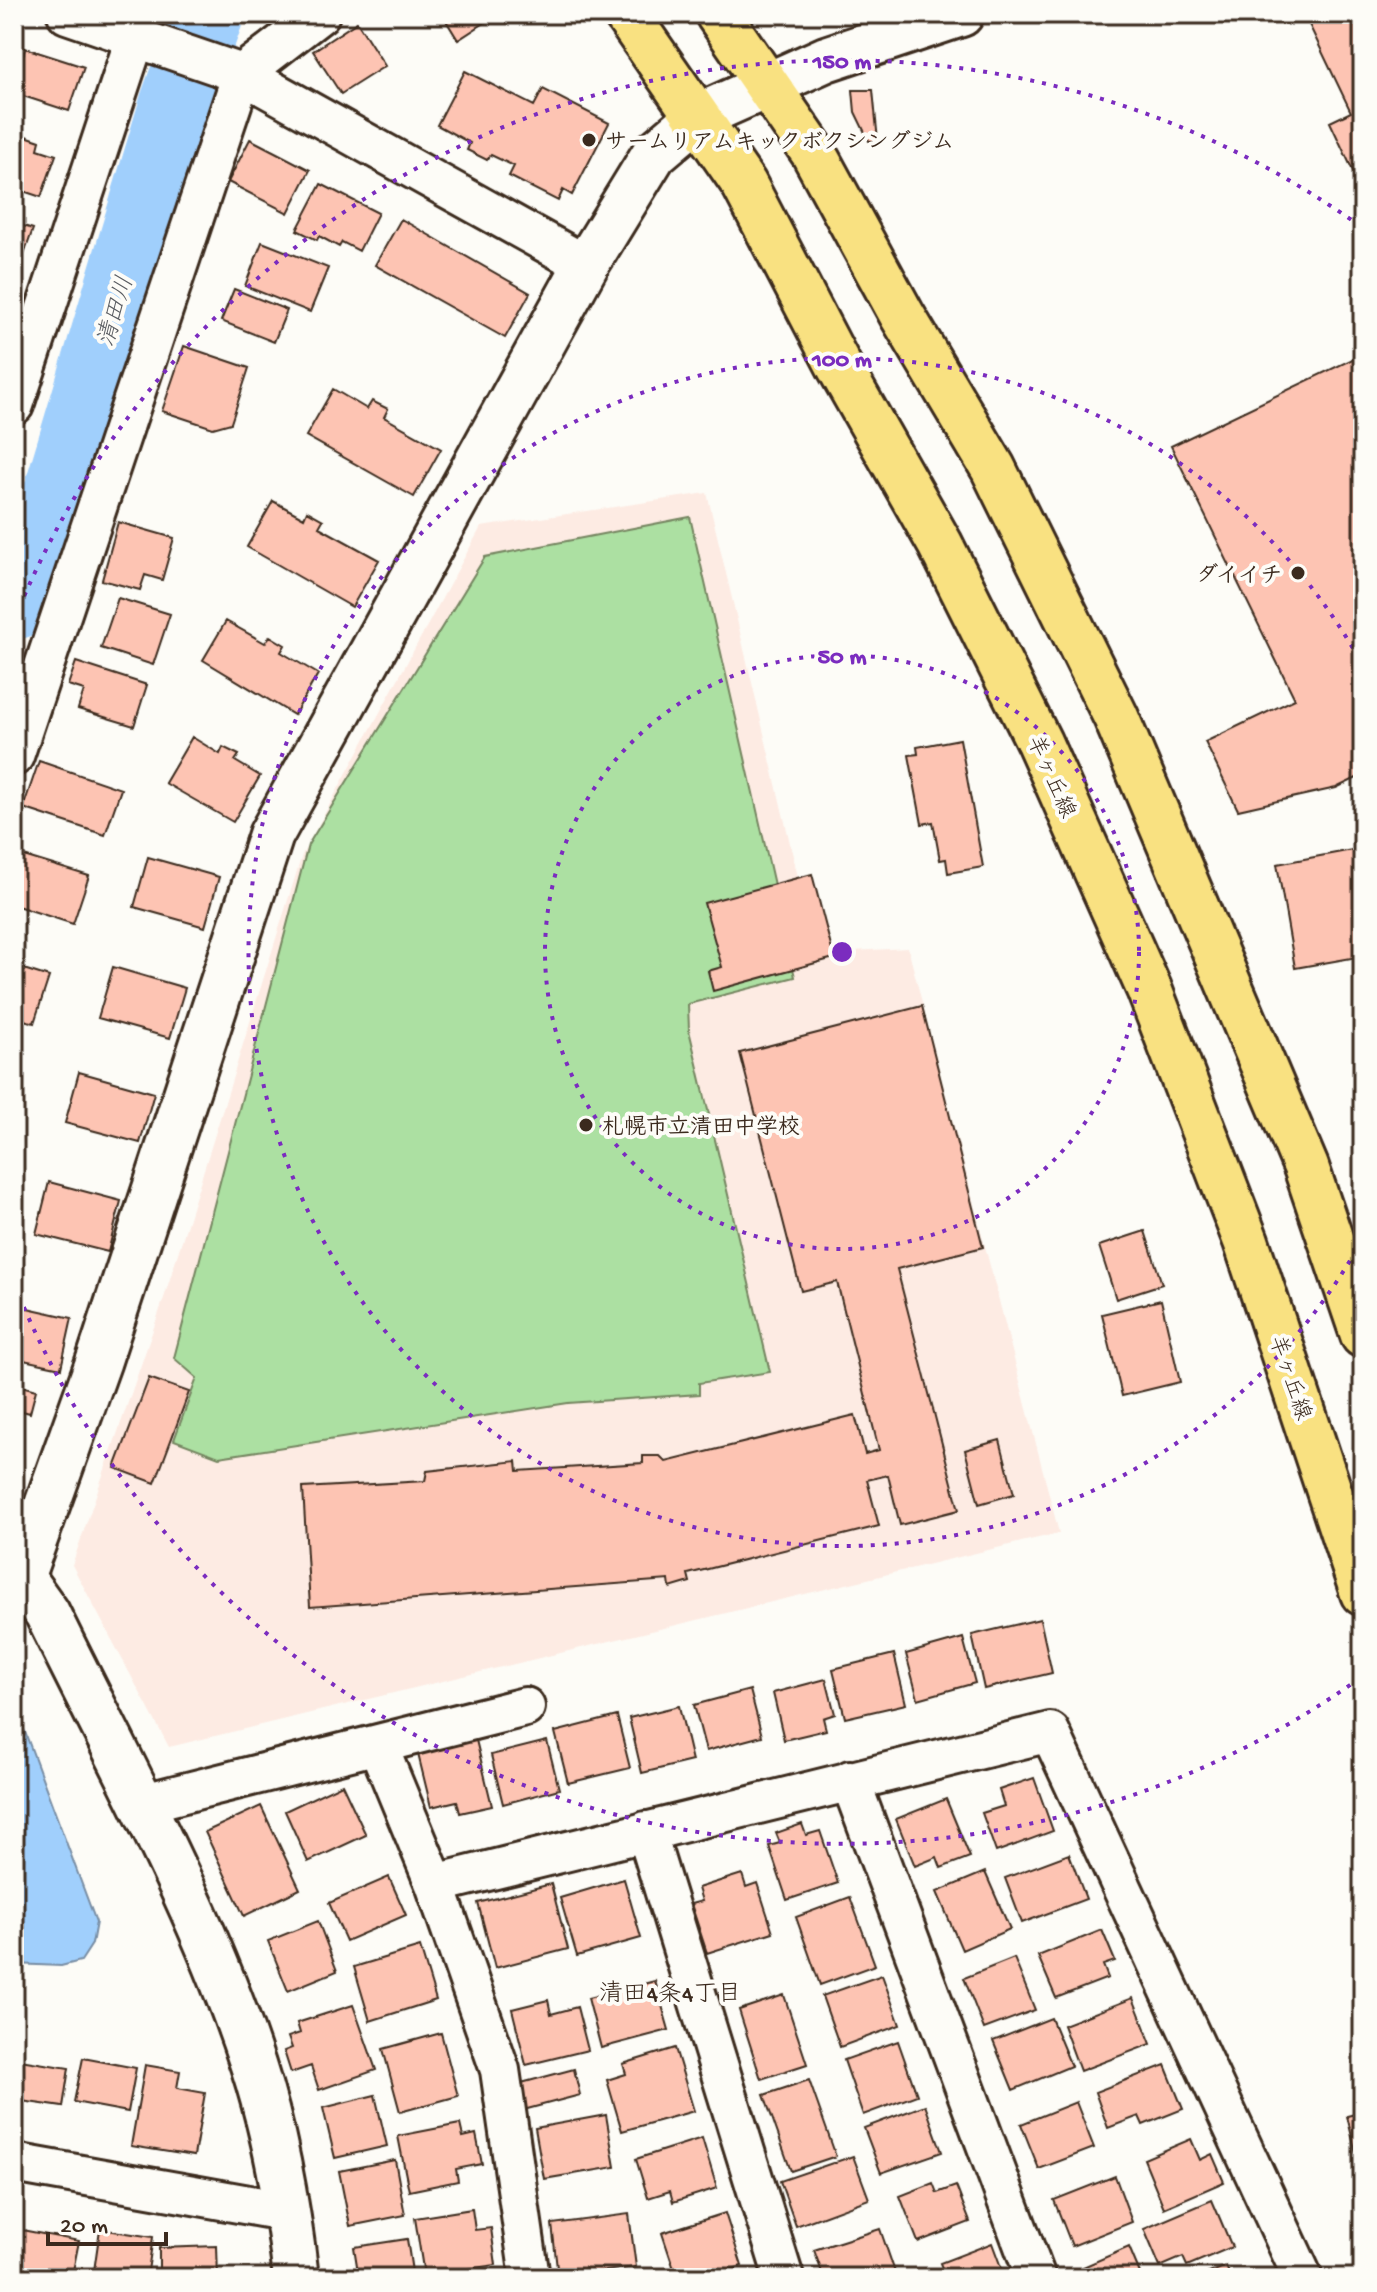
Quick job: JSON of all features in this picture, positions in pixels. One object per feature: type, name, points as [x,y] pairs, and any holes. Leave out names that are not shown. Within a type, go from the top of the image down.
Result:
[{"type":"main road","name":"羊ヶ丘線","points":[[626,14],[744,184],[840,368],[940,544],[1045,757],[1149,989],[1240,1226],[1363,1593]]},
{"type":"main road","points":[[718,14],[813,152],[902,315],[993,468],[1116,717],[1306,1167],[1363,1335]]},
{"type":"street","points":[[67,14],[229,70],[586,265]]},
{"type":"street","points":[[14,756],[229,70],[320,14]]},
{"type":"street","points":[[296,2278],[289,2212],[254,2066],[211,1953],[47,1613],[17,1579],[99,1360],[271,835],[586,265],[654,154],[699,116],[826,59],[961,14]]},
{"type":"street","points":[[14,405],[152,45]]},
{"type":"street","points":[[140,1804],[525,1707]]},
{"type":"street","points":[[435,1884],[1050,1732],[1303,2278]]},
{"type":"street","points":[[378,1746],[435,1884],[500,2070],[530,2278]]},
{"type":"street","points":[[850,1780],[1036,2278]]},
{"type":"street","points":[[646,1831],[784,2278]]},
{"type":"street","points":[[14,2163],[289,2212]]},
{"type":"shaded area","name":"札幌市立清田中学校","points":[[707,493],[816,953],[908,948],[1059,1533],[169,1747],[72,1565],[164,1298],[302,855],[481,527]]},
{"type":"green space","points":[[690,517],[795,977],[688,1004],[689,1030],[770,1372],[699,1383],[699,1394],[568,1403],[219,1457],[174,1440],[197,1378],[174,1358],[308,845],[485,557]]},
{"type":"water","points":[[25,1732],[96,1922],[92,1944],[81,1961],[61,1966],[14,1964],[14,1757]]},
{"type":"building","points":[[442,14],[498,14],[458,40]]},
{"type":"building","points":[[1304,14],[1363,14],[1363,192],[1330,122],[1351,112]]},
{"type":"building","points":[[357,22],[385,66],[341,94],[313,51]]},
{"type":"building","points":[[25,48],[84,67],[69,111],[14,93]]},
{"type":"building","points":[[465,71],[534,106],[543,89],[609,123],[572,195],[563,190],[558,201],[509,176],[514,166],[491,155],[487,160],[467,150],[470,143],[437,125]]},
{"type":"building","points":[[853,90],[873,90],[878,141],[869,141],[855,112]]},
{"type":"building","points":[[14,132],[40,141],[38,149],[56,155],[41,197],[14,188]]},
{"type":"building","points":[[250,139],[310,170],[288,213],[228,182]]},
{"type":"building","points":[[321,184],[378,213],[359,251],[342,242],[339,247],[319,236],[317,240],[297,230]]},
{"type":"building","points":[[401,219],[530,293],[505,338],[375,265]]},
{"type":"building","points":[[14,223],[33,229],[18,272],[14,271]]},
{"type":"building","points":[[262,242],[328,268],[310,312],[245,286]]},
{"type":"building","points":[[234,289],[287,310],[274,342],[221,321]]},
{"type":"building","points":[[184,346],[249,368],[231,423],[213,428],[162,411]]},
{"type":"building","name":"ダイイチ","points":[[1363,354],[1363,775],[1336,788],[1238,810],[1205,742],[1295,699],[1171,446]]},
{"type":"building","points":[[333,389],[367,409],[372,401],[388,409],[384,417],[441,449],[414,497],[306,436]]},
{"type":"building","points":[[273,501],[304,518],[307,511],[323,520],[319,527],[379,560],[352,607],[247,547]]},
{"type":"building","points":[[118,522],[174,538],[162,580],[145,575],[140,590],[102,580]]},
{"type":"building","points":[[118,598],[170,614],[153,665],[101,648]]},
{"type":"building","points":[[226,621],[265,643],[270,636],[285,645],[281,652],[318,674],[294,715],[203,660]]},
{"type":"building","points":[[76,662],[147,685],[134,726],[78,709],[84,690],[68,685]]},
{"type":"building","points":[[192,737],[220,754],[223,747],[239,755],[235,761],[260,776],[233,822],[165,783]]},
{"type":"building","points":[[960,739],[983,867],[948,873],[946,859],[940,860],[933,822],[922,824],[909,755],[918,754],[917,747]]},
{"type":"building","points":[[39,761],[121,789],[105,835],[23,808]]},
{"type":"building","points":[[1363,848],[1363,956],[1295,968],[1277,864]]},
{"type":"building","points":[[14,853],[89,876],[73,924],[14,905]]},
{"type":"building","points":[[148,857],[219,877],[205,927],[134,907]]},
{"type":"building","points":[[812,874],[834,958],[713,991],[708,971],[722,967],[704,903]]},
{"type":"building","points":[[14,966],[49,977],[34,1023],[14,1017]]},
{"type":"building","points":[[113,967],[185,988],[170,1038],[98,1018]]},
{"type":"building","points":[[922,1006],[983,1247],[897,1269],[959,1510],[900,1525],[888,1475],[867,1480],[879,1526],[688,1574],[690,1582],[670,1588],[669,1580],[310,1607],[303,1488],[425,1481],[427,1471],[517,1461],[518,1471],[643,1463],[643,1456],[660,1456],[666,1462],[855,1415],[865,1454],[879,1450],[837,1282],[801,1291],[740,1053]]},
{"type":"building","points":[[79,1072],[154,1093],[140,1143],[65,1123]]},
{"type":"building","points":[[49,1182],[121,1201],[108,1252],[36,1234]]},
{"type":"building","points":[[1145,1231],[1162,1284],[1116,1299],[1099,1246]]},
{"type":"building","points":[[1161,1300],[1180,1382],[1122,1396],[1102,1314]]},
{"type":"building","points":[[14,1305],[72,1318],[61,1368],[14,1358]]},
{"type":"building","points":[[149,1378],[189,1392],[155,1483],[115,1468]]},
{"type":"building","points":[[14,1384],[36,1390],[30,1413],[14,1409]]},
{"type":"building","points":[[1000,1440],[1014,1494],[979,1504],[965,1450]]},
{"type":"building","points":[[1040,1619],[1052,1673],[984,1689],[972,1635]]},
{"type":"building","points":[[963,1638],[975,1683],[918,1699],[906,1654]]},
{"type":"building","points":[[894,1654],[906,1704],[845,1718],[833,1669]]},
{"type":"building","points":[[826,1679],[835,1714],[823,1718],[826,1730],[784,1740],[773,1693]]},
{"type":"building","points":[[750,1690],[762,1736],[706,1751],[694,1705]]},
{"type":"building","points":[[679,1706],[692,1761],[642,1773],[629,1718]]},
{"type":"building","points":[[617,1716],[630,1768],[568,1783],[555,1732]]},
{"type":"building","points":[[476,1740],[492,1806],[460,1813],[457,1801],[431,1807],[418,1754]]},
{"type":"building","points":[[547,1741],[559,1789],[503,1804],[491,1755]]},
{"type":"building","points":[[1034,1778],[1053,1831],[996,1852],[982,1813],[1004,1806],[999,1790]]},
{"type":"building","points":[[342,1784],[366,1835],[308,1862],[285,1811]]},
{"type":"building","points":[[946,1799],[970,1857],[941,1868],[937,1857],[915,1866],[896,1819]]},
{"type":"building","points":[[261,1806],[300,1889],[244,1916],[205,1832]]},
{"type":"building","points":[[802,1824],[806,1835],[820,1831],[838,1883],[787,1900],[769,1846],[780,1843],[776,1833]]},
{"type":"building","points":[[1069,1854],[1086,1899],[1022,1923],[1005,1878]]},
{"type":"building","points":[[985,1872],[1010,1929],[962,1950],[937,1892]]},
{"type":"building","points":[[742,1874],[746,1887],[757,1883],[773,1932],[707,1953],[691,1904],[702,1901],[698,1888]]},
{"type":"building","points":[[389,1877],[406,1915],[346,1941],[329,1903]]},
{"type":"building","points":[[624,1879],[641,1938],[577,1956],[560,1898]]},
{"type":"building","points":[[551,1884],[568,1949],[495,1968],[478,1903]]},
{"type":"building","points":[[850,1897],[875,1965],[820,1985],[796,1917]]},
{"type":"building","points":[[318,1921],[337,1971],[288,1991],[268,1941]]},
{"type":"building","points":[[1102,1930],[1115,1961],[1103,1965],[1108,1978],[1056,1998],[1038,1956]]},
{"type":"building","points":[[420,1947],[436,2000],[370,2021],[354,1967]]},
{"type":"building","points":[[1014,1958],[1035,2010],[984,2029],[964,1978]]},
{"type":"building","points":[[882,1975],[900,2025],[840,2047],[822,1996]]},
{"type":"building","points":[[655,1981],[669,2030],[601,2048],[588,1998]]},
{"type":"building","points":[[784,1995],[807,2064],[761,2079],[739,2010]]},
{"type":"building","points":[[1133,1998],[1151,2044],[1080,2071],[1063,2025]]},
{"type":"building","points":[[548,2000],[551,2014],[577,2007],[588,2050],[526,2065],[512,2009]]},
{"type":"building","points":[[353,2005],[376,2070],[319,2090],[311,2066],[291,2073],[284,2051],[292,2048],[288,2037],[300,2033],[297,2023]]},
{"type":"building","points":[[1051,2018],[1071,2066],[1013,2090],[993,2041]]},
{"type":"building","points":[[441,2033],[458,2096],[400,2112],[383,2049]]},
{"type":"building","points":[[898,2041],[917,2095],[863,2115],[844,2060]]},
{"type":"building","points":[[675,2048],[694,2111],[622,2131],[607,2080],[626,2074],[623,2064]]},
{"type":"building","points":[[83,2058],[136,2068],[128,2112],[74,2102]]},
{"type":"building","points":[[14,2059],[69,2068],[63,2107],[14,2100]]},
{"type":"building","points":[[145,2065],[180,2071],[177,2088],[205,2093],[194,2156],[131,2146]]},
{"type":"building","points":[[1165,2065],[1183,2109],[1143,2125],[1139,2116],[1108,2128],[1095,2092]]},
{"type":"building","points":[[574,2069],[580,2095],[516,2112],[510,2086]]},
{"type":"building","points":[[809,2080],[836,2156],[791,2171],[764,2095]]},
{"type":"building","points":[[375,2095],[387,2146],[335,2158],[323,2108]]},
{"type":"building","points":[[1076,2102],[1094,2148],[1039,2169],[1021,2124]]},
{"type":"building","points":[[925,2105],[942,2152],[881,2173],[864,2128]]},
{"type":"building","points":[[1363,2112],[1363,2183],[1347,2116]]},
{"type":"building","points":[[606,2115],[615,2167],[544,2179],[535,2128]]},
{"type":"building","points":[[460,2124],[463,2137],[476,2134],[482,2164],[456,2169],[458,2181],[409,2191],[398,2136]]},
{"type":"building","points":[[702,2138],[717,2188],[673,2202],[670,2191],[648,2198],[636,2159]]},
{"type":"building","points":[[1191,2139],[1200,2160],[1212,2154],[1224,2182],[1164,2208],[1144,2159]]},
{"type":"building","points":[[853,2156],[869,2199],[796,2226],[780,2181]]},
{"type":"building","points":[[395,2160],[405,2215],[350,2226],[339,2171]]},
{"type":"building","points":[[1115,2176],[1132,2222],[1072,2246],[1054,2200]]},
{"type":"building","points":[[933,2183],[937,2193],[956,2186],[970,2222],[918,2242],[900,2196]]},
{"type":"building","points":[[1212,2200],[1232,2247],[1187,2266],[1183,2257],[1160,2267],[1144,2229]]},
{"type":"building","points":[[472,2209],[475,2230],[491,2228],[496,2265],[424,2275],[415,2218]]},
{"type":"building","points":[[725,2213],[742,2266],[704,2278],[677,2278],[662,2233]]},
{"type":"building","points":[[629,2214],[636,2267],[558,2277],[552,2224]]},
{"type":"building","points":[[100,2229],[153,2237],[147,2278],[94,2271]]},
{"type":"building","points":[[880,2229],[897,2278],[824,2278],[814,2250]]},
{"type":"building","points":[[22,2230],[79,2241],[72,2276],[56,2274],[55,2278],[39,2278],[14,2273]]},
{"type":"building","points":[[407,2239],[413,2278],[359,2278],[354,2247]]},
{"type":"building","points":[[992,2243],[1005,2278],[946,2278],[940,2263]]},
{"type":"building","points":[[217,2246],[218,2278],[159,2278],[159,2248]]},
{"type":"building","points":[[1129,2247],[1142,2278],[1087,2278],[1083,2267]]},
{"type":"building","points":[[1226,2266],[1231,2278],[1197,2278]]},
{"type":"building","points":[[669,2270],[670,2278],[650,2278],[650,2274]]},
{"type":"waterway","name":"清田川","points":[[14,604],[36,571],[175,106],[208,14]]},
{"type":"place","name":"サームリアムキックボクシングジム","points":[[589,140]]},
{"type":"place","name":"ダイイチ","points":[[1298,573]]},
{"type":"place","name":"札幌市立清田中学校","points":[[586,1125]]},
{"type":"district","name":"清田4条4丁目","points":[[670,1992]]}]
